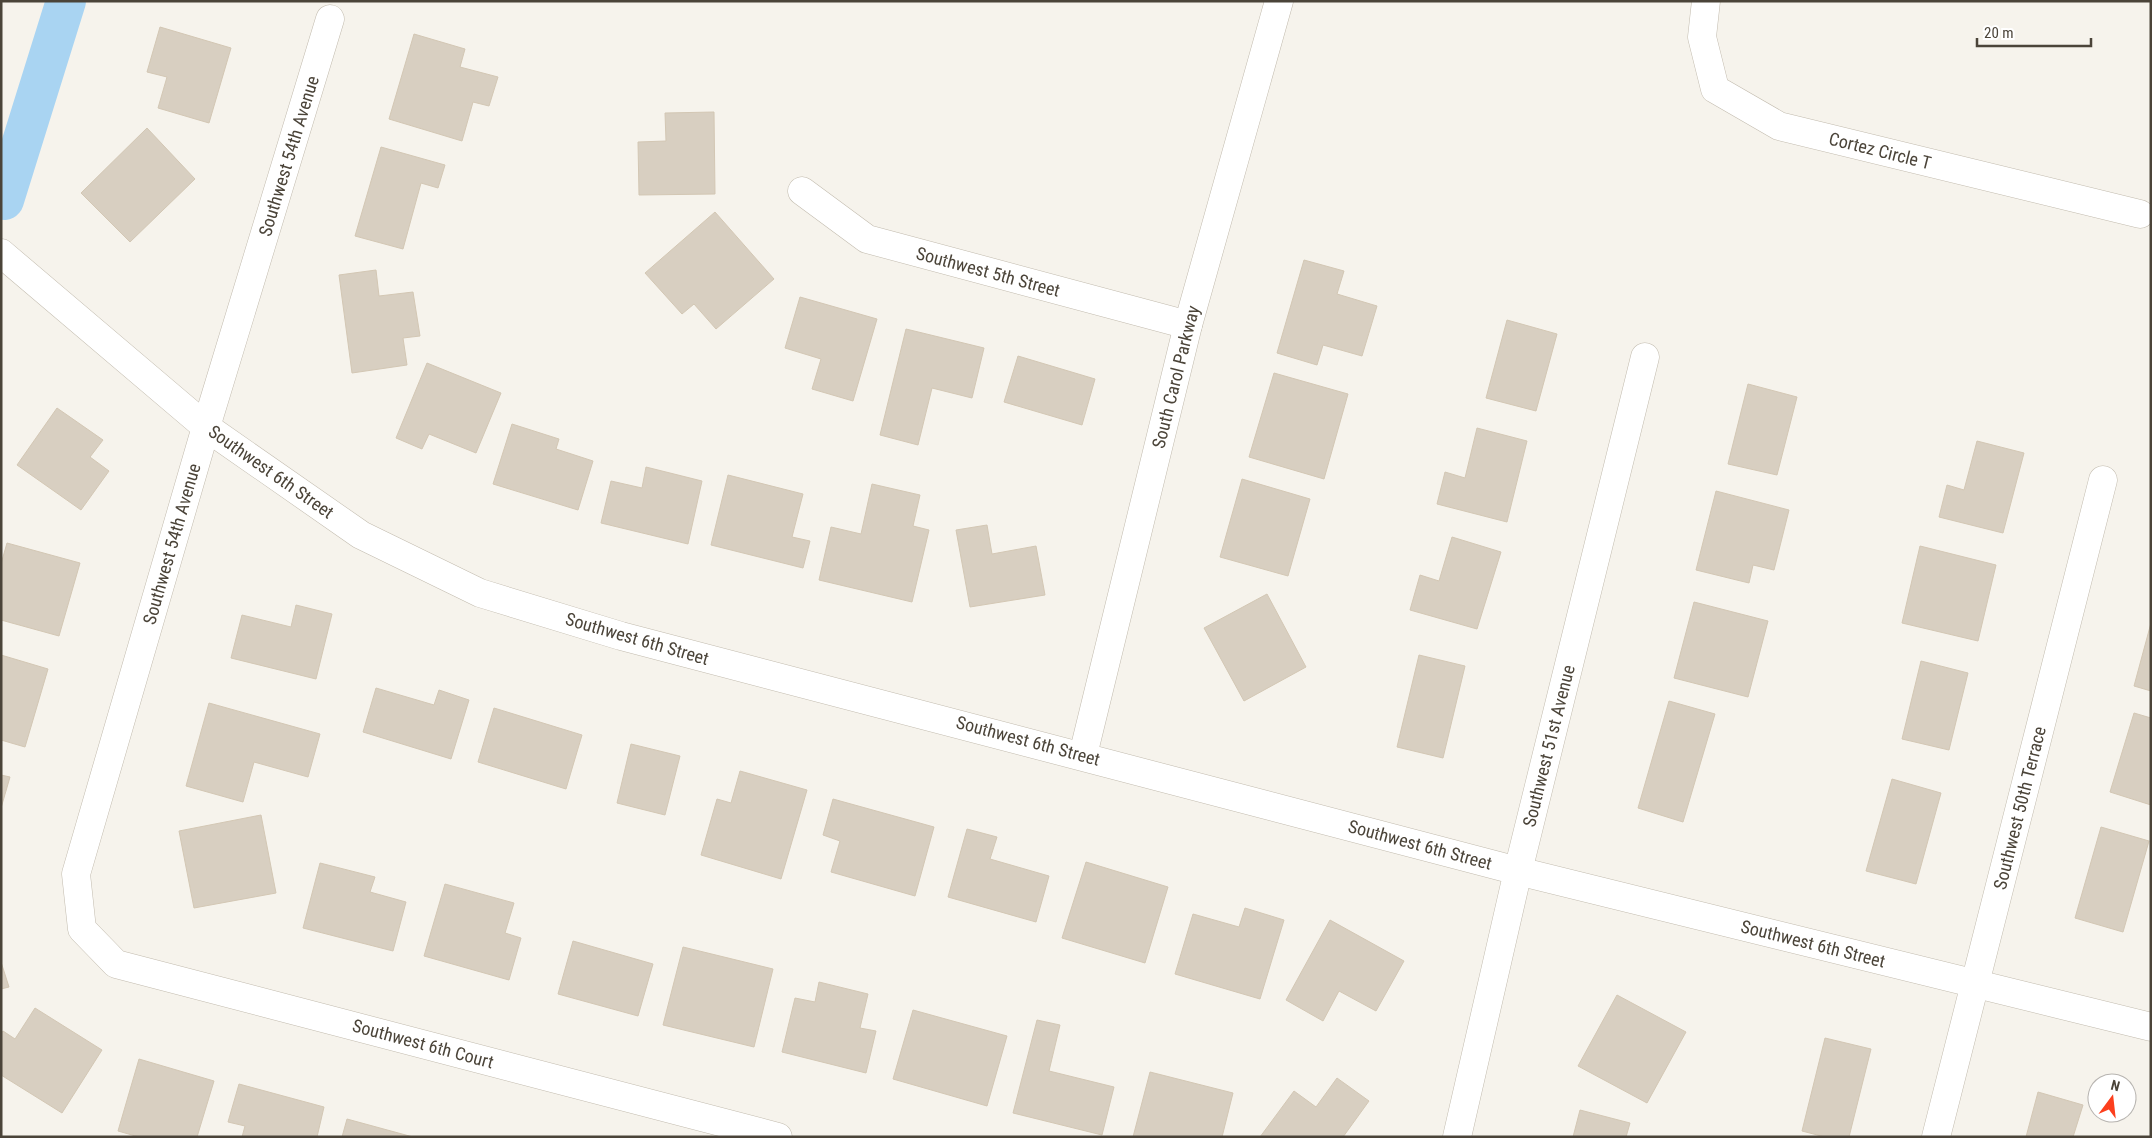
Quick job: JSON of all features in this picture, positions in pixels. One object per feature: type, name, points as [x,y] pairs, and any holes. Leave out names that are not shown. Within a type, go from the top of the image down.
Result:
[{"type":"street","name":"South Carol Parkway","points":[[1083,756],[1188,325],[1279,1]]},
{"type":"street","name":"Cortez Circle T","points":[[1706,1],[1702,38],[1715,88],[1779,126],[2140,214]]},
{"type":"street","name":"Southwest 54th Avenue","points":[[82,928],[76,874],[206,427],[330,19]]},
{"type":"street","name":"Southwest 5th Street","points":[[802,191],[867,239],[1188,325]]},
{"type":"street","name":"Southwest 6th Street","points":[[1,253],[206,427],[362,535],[480,592],[621,636],[1518,871],[2151,1027]]},
{"type":"street","name":"Southwest 51st Avenue","points":[[1457,1137],[1518,871],[1646,357]]},
{"type":"street","name":"Southwest 50th Terrace","points":[[1936,1137],[2103,480]]},
{"type":"street","name":"Southwest 6th Court","points":[[82,928],[116,964],[778,1137]]},
{"type":"building","points":[[160,27],[231,48],[209,123],[158,108],[167,77],[147,72]]},
{"type":"building","points":[[414,34],[465,49],[460,67],[498,77],[489,106],[473,102],[462,141],[389,119]]},
{"type":"building","points":[[714,112],[715,194],[639,195],[638,142],[666,141],[665,113]]},
{"type":"building","points":[[147,128],[195,179],[130,242],[81,193]]},
{"type":"building","points":[[381,147],[445,165],[438,188],[421,183],[403,249],[355,236]]},
{"type":"building","points":[[715,212],[774,279],[716,329],[694,304],[682,314],[645,273]]},
{"type":"building","points":[[1304,260],[1344,271],[1337,294],[1377,306],[1362,356],[1323,345],[1317,365],[1277,353]]},
{"type":"building","points":[[376,270],[379,296],[413,292],[420,336],[403,338],[407,365],[352,373],[339,275]]},
{"type":"building","points":[[800,297],[877,319],[853,401],[812,389],[821,359],[785,348]]},
{"type":"building","points":[[1507,320],[1557,334],[1536,411],[1486,398]]},
{"type":"building","points":[[906,329],[984,348],[972,398],[932,388],[918,445],[880,435]]},
{"type":"building","points":[[1018,356],[1095,379],[1082,425],[1004,402]]},
{"type":"building","points":[[427,363],[501,393],[476,453],[429,434],[422,449],[396,438]]},
{"type":"building","points":[[1274,373],[1348,394],[1324,479],[1249,457]]},
{"type":"building","points":[[1748,384],[1797,397],[1777,475],[1728,464]]},
{"type":"building","points":[[57,408],[103,440],[90,457],[109,471],[81,510],[17,465]]},
{"type":"building","points":[[512,424],[559,439],[556,449],[593,461],[578,510],[493,484]]},
{"type":"building","points":[[1477,428],[1527,441],[1507,522],[1437,504],[1445,472],[1465,478]]},
{"type":"building","points":[[1977,441],[2024,453],[2003,533],[1939,517],[1947,485],[1964,490]]},
{"type":"building","points":[[646,467],[702,481],[688,544],[601,523],[611,481],[642,488]]},
{"type":"building","points":[[728,475],[803,494],[792,537],[810,541],[803,568],[711,545]]},
{"type":"building","points":[[1242,479],[1310,499],[1288,576],[1220,557]]},
{"type":"building","points":[[872,484],[920,495],[913,526],[929,530],[912,602],[819,580],[831,527],[861,534]]},
{"type":"building","points":[[1716,491],[1789,510],[1774,570],[1753,565],[1749,583],[1696,570]]},
{"type":"building","points":[[987,525],[992,554],[1036,546],[1045,595],[970,607],[956,530]]},
{"type":"building","points":[[1452,537],[1501,552],[1477,629],[1410,610],[1420,575],[1439,581]]},
{"type":"building","points":[[7,543],[80,563],[59,636],[1,620],[1,564]]},
{"type":"building","points":[[1920,546],[1996,565],[1978,641],[1902,623]]},
{"type":"building","points":[[1267,594],[1306,667],[1244,701],[1204,628]]},
{"type":"building","points":[[1694,602],[1768,621],[1748,697],[1674,678]]},
{"type":"building","points":[[296,605],[332,614],[316,679],[231,658],[242,615],[291,627]]},
{"type":"building","points":[[2151,623],[2151,691],[2134,686]]},
{"type":"building","points":[[1,655],[48,669],[25,747],[1,740]]},
{"type":"building","points":[[1419,655],[1465,666],[1443,758],[1397,747]]},
{"type":"building","points":[[1921,661],[1968,673],[1949,750],[1902,739]]},
{"type":"building","points":[[376,688],[434,705],[439,690],[469,700],[451,759],[363,732]]},
{"type":"building","points":[[1669,701],[1715,714],[1683,822],[1638,808]]},
{"type":"building","points":[[209,703],[320,734],[308,777],[254,762],[243,802],[186,786]]},
{"type":"building","points":[[494,708],[582,735],[566,789],[478,762]]},
{"type":"building","points":[[2134,713],[2151,718],[2151,805],[2110,792]]},
{"type":"building","points":[[631,744],[680,756],[665,815],[617,803]]},
{"type":"building","points":[[740,771],[807,790],[781,879],[701,855],[717,799],[731,803]]},
{"type":"building","points":[[1,775],[10,777],[1,808]]},
{"type":"building","points":[[1892,779],[1941,793],[1916,884],[1866,871]]},
{"type":"building","points":[[833,799],[934,827],[915,896],[831,872],[840,841],[823,835]]},
{"type":"building","points":[[261,815],[276,893],[194,908],[179,831]]},
{"type":"building","points":[[2101,827],[2149,841],[2123,932],[2075,918]]},
{"type":"building","points":[[967,829],[997,837],[990,859],[1049,876],[1036,922],[948,897]]},
{"type":"building","points":[[1086,862],[1168,887],[1145,963],[1062,938]]},
{"type":"building","points":[[320,863],[375,877],[370,892],[406,902],[393,951],[303,928]]},
{"type":"building","points":[[445,884],[514,903],[505,933],[521,938],[509,980],[424,956]]},
{"type":"building","points":[[1245,908],[1284,920],[1260,999],[1175,974],[1193,914],[1239,927]]},
{"type":"building","points":[[1330,920],[1404,961],[1376,1011],[1339,991],[1323,1021],[1286,1000]]},
{"type":"building","points":[[573,941],[653,964],[638,1016],[558,994]]},
{"type":"building","points":[[683,947],[773,969],[754,1047],[663,1025]]},
{"type":"building","points":[[1,962],[9,987],[1,989]]},
{"type":"building","points":[[819,982],[868,994],[860,1028],[876,1031],[866,1073],[782,1052],[795,998],[815,1002]]},
{"type":"building","points":[[1617,995],[1686,1032],[1647,1103],[1578,1066]]},
{"type":"building","points":[[35,1008],[102,1050],[62,1113],[1,1075],[1,1034],[3,1031],[15,1039]]},
{"type":"building","points":[[913,1010],[1007,1036],[987,1106],[893,1079]]},
{"type":"building","points":[[1037,1020],[1060,1025],[1049,1071],[1114,1087],[1102,1135],[1013,1113]]},
{"type":"building","points":[[1825,1038],[1871,1049],[1849,1137],[1825,1137],[1802,1131]]},
{"type":"building","points":[[139,1059],[214,1081],[197,1137],[139,1137],[118,1131]]},
{"type":"building","points":[[1150,1072],[1233,1093],[1222,1137],[1133,1137]]},
{"type":"building","points":[[1337,1078],[1369,1101],[1343,1137],[1260,1137],[1294,1091],[1316,1107]]},
{"type":"building","points":[[239,1084],[324,1107],[317,1137],[242,1137],[245,1126],[228,1122]]},
{"type":"building","points":[[2038,1092],[2083,1105],[2073,1137],[2026,1137]]},
{"type":"building","points":[[1580,1110],[1630,1123],[1626,1137],[1573,1137]]},
{"type":"building","points":[[347,1119],[413,1137],[342,1137]]},
{"type":"waterway","points":[[4,200],[66,1]]}]
